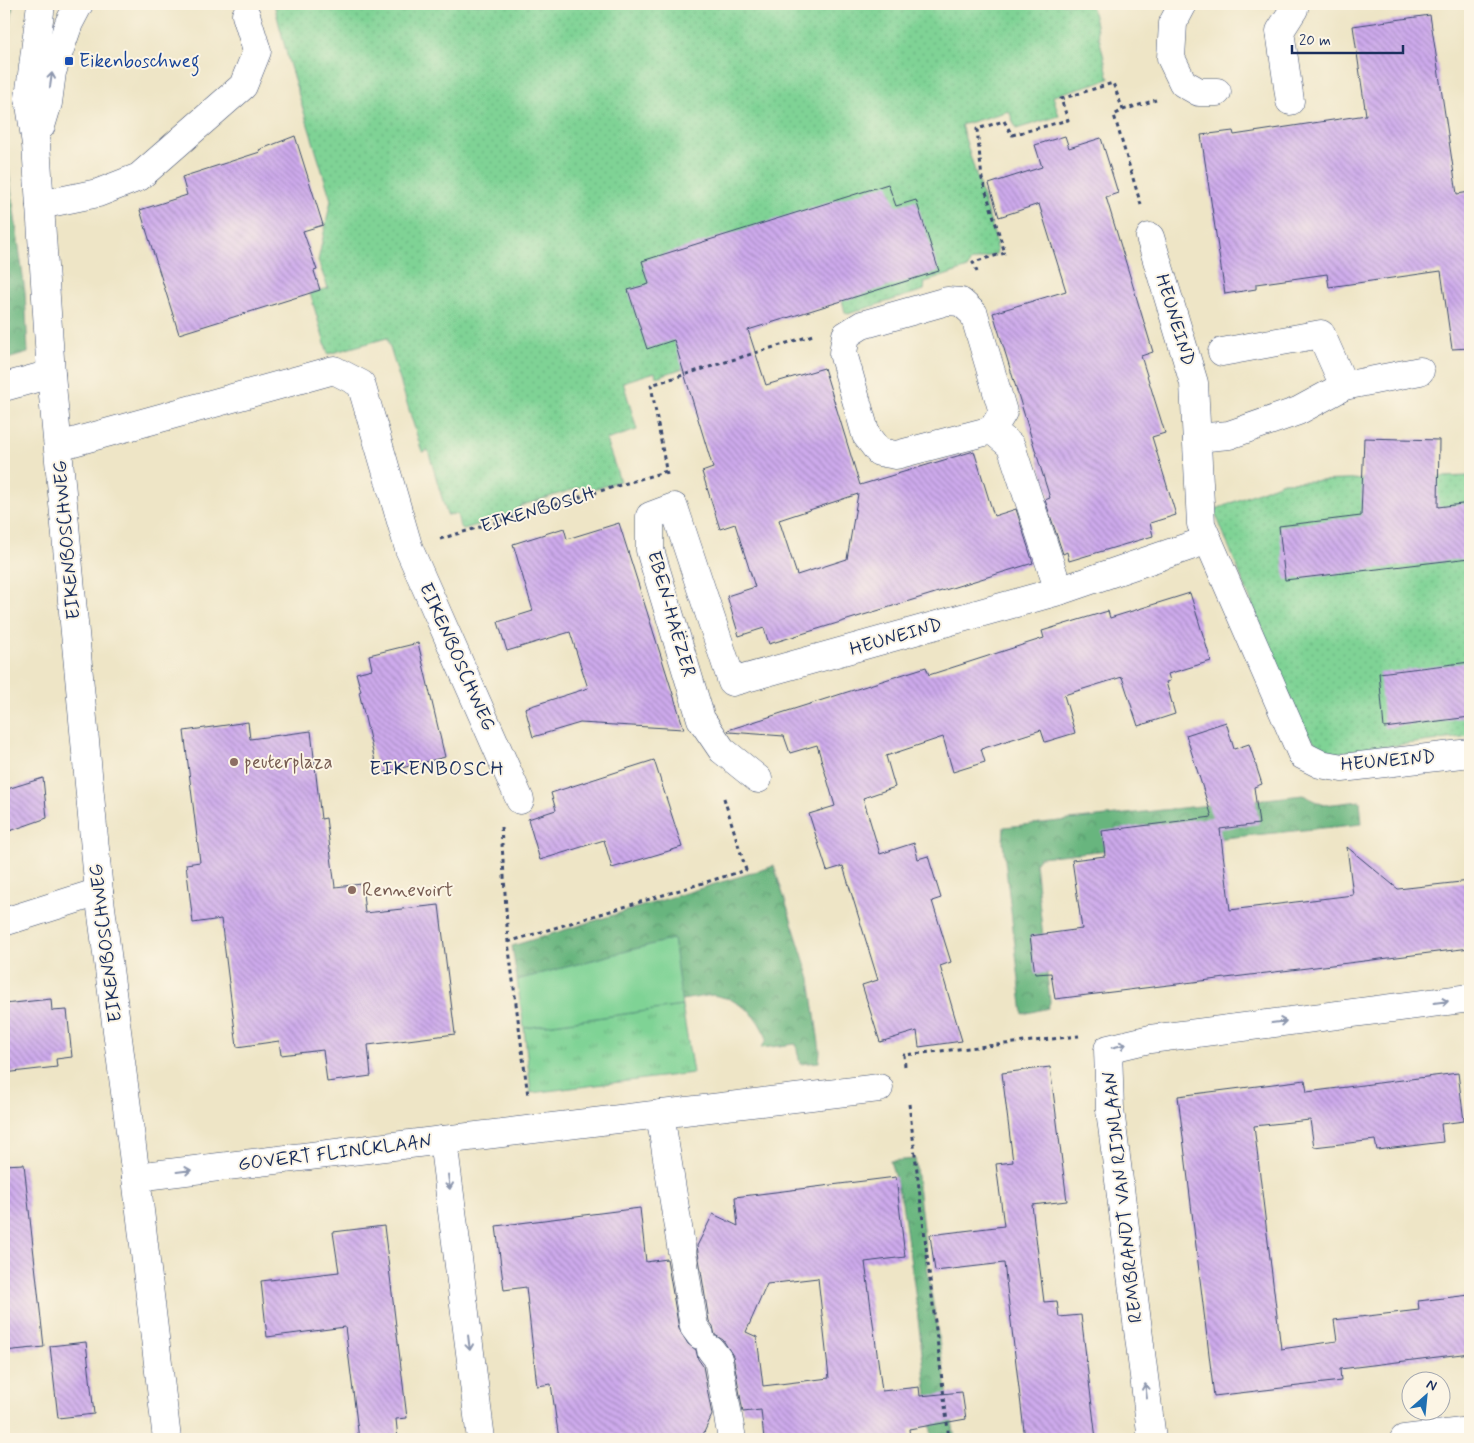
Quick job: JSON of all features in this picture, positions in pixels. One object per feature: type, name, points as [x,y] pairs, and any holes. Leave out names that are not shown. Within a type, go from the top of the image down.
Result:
[{"type":"street","name":"EIKENBOSCHWEG","points":[[41,4],[29,98],[36,144],[51,374],[99,892],[136,1177],[167,1439]]},
{"type":"street","name":"EIKENBOSCHWEG","points":[[36,144],[48,103],[52,72],[69,23],[79,4]]},
{"type":"street","points":[[1183,4],[1173,23],[1171,58],[1183,83],[1199,92],[1217,92]]},
{"type":"street","points":[[1290,101],[1280,31],[1294,9],[1292,4]]},
{"type":"street","points":[[40,205],[98,193],[139,177],[243,86],[256,52],[246,15]]},
{"type":"street","name":"HEUNEIND","points":[[1150,237],[1194,383],[1201,524],[1302,755],[1320,764],[1342,768],[1470,753]]},
{"type":"street","points":[[947,301],[961,302],[974,314],[1004,412],[992,430],[896,455],[879,452],[866,435],[843,352],[846,335],[862,325],[947,301]]},
{"type":"street","points":[[1222,352],[1321,334],[1344,386]]},
{"type":"street","name":"EIKENBOSCHWEG","points":[[59,446],[334,370],[361,384],[409,548],[520,800]]},
{"type":"street","points":[[1197,438],[1230,435],[1298,411],[1344,386],[1420,371]]},
{"type":"street","points":[[4,387],[51,374]]},
{"type":"street","points":[[992,430],[1011,446],[1059,591]]},
{"type":"street","name":"EBEN-HAËZER","points":[[732,682],[674,507],[650,516],[650,550],[701,719],[722,750],[758,778]]},
{"type":"street","name":"HEUNEIND","points":[[732,682],[1059,591],[1208,540]]},
{"type":"street","points":[[4,922],[99,892]]},
{"type":"street","name":"REMBRANDT VAN RIJNLAAN","points":[[1152,1439],[1110,1110],[1108,1049],[1150,1039],[1470,998]]},
{"type":"street","points":[[443,1140],[879,1088]]},
{"type":"street","points":[[660,1114],[694,1327],[718,1359],[732,1439]]},
{"type":"street","name":"GOVERT FLINCKLAAN","points":[[136,1177],[443,1140],[481,1439]]},
{"type":"street","points":[[1404,1439],[1470,1431]]},
{"type":"path","points":[[974,314],[988,306],[973,262],[1005,253],[982,179],[977,128],[1004,120],[1012,135],[1068,120],[1061,99],[1113,82],[1123,110],[1114,115],[1150,237]]},
{"type":"path","points":[[674,507],[668,490],[667,471],[651,385],[813,335],[846,335]]},
{"type":"path","name":"EIKENBOSCH","points":[[409,548],[667,471]]},
{"type":"path","points":[[508,942],[746,870],[723,794]]},
{"type":"path","points":[[520,800],[501,826],[508,942],[532,1129]]},
{"type":"path","points":[[905,1068],[904,1055],[1085,1036],[1108,1049]]},
{"type":"path","points":[[908,1098],[949,1439]]},
{"type":"green space","points":[[4,4],[13,4],[4,81]]},
{"type":"green space","points":[[274,4],[1091,4],[1109,79],[1053,96],[1059,116],[1016,129],[1009,111],[961,125],[997,244],[995,245],[996,254],[970,262],[968,268],[925,282],[924,290],[848,314],[845,312],[842,300],[746,330],[746,348],[656,377],[655,372],[623,382],[637,430],[606,440],[620,481],[586,492],[584,486],[520,506],[521,512],[464,529],[460,527],[457,514],[447,515],[428,450],[422,452],[387,338],[328,354],[310,293],[328,288],[318,261],[331,200],[289,63]]},
{"type":"green space","points":[[4,135],[25,292],[28,353],[4,360]]},
{"type":"green space","points":[[1470,476],[1470,736],[1336,753],[1318,746],[1302,727],[1214,510],[1283,482]]},
{"type":"green space","points":[[1303,795],[1324,805],[1360,801],[1362,824],[1040,857],[1035,863],[1050,1002],[1048,1008],[1023,1014],[1003,843],[1004,827]]},
{"type":"green space","points":[[774,866],[810,979],[820,1051],[819,1062],[800,1064],[796,1044],[761,1048],[766,1041],[766,1036],[759,1023],[750,1011],[730,999],[713,995],[681,1000],[673,939],[517,980],[512,946]]},
{"type":"green space","points":[[673,939],[682,1006],[524,1028],[517,980]]},
{"type":"green space","points":[[682,1006],[693,1073],[531,1093],[524,1028]]},
{"type":"green space","points":[[915,1159],[928,1272],[955,1439],[932,1439],[914,1284],[902,1203],[890,1161]]},
{"type":"building","points":[[1430,15],[1457,194],[1470,192],[1470,348],[1452,349],[1441,271],[1329,287],[1327,274],[1256,284],[1256,289],[1225,294],[1201,135],[1233,131],[1234,135],[1366,115],[1353,26]]},
{"type":"building","points":[[295,136],[323,225],[303,231],[317,270],[314,271],[320,290],[179,334],[140,210],[187,195],[182,177],[260,152],[259,150]]},
{"type":"building","points":[[1065,136],[1069,148],[1101,138],[1118,193],[1106,197],[1153,352],[1141,356],[1165,433],[1152,437],[1176,515],[1150,523],[1153,536],[1069,561],[1067,552],[1063,554],[1045,500],[1050,498],[993,313],[1066,291],[1039,204],[999,217],[989,184],[1042,167],[1035,145]]},
{"type":"building","points":[[888,184],[896,206],[916,200],[939,271],[748,330],[766,385],[824,368],[860,485],[974,451],[994,516],[1016,509],[1033,563],[769,644],[764,628],[739,636],[727,596],[755,587],[735,524],[720,529],[702,472],[713,468],[674,340],[647,349],[628,290],[649,284],[642,261]],"holes":[[[858,494],[847,559],[797,575],[779,520]]]},
{"type":"building","points":[[1364,438],[1439,440],[1438,507],[1470,503],[1470,558],[1285,580],[1279,526],[1361,516]]},
{"type":"building","points":[[619,523],[684,729],[580,723],[533,737],[525,708],[588,688],[570,632],[507,651],[498,622],[533,611],[513,544],[564,528],[567,539]]},
{"type":"building","points":[[1190,593],[1211,661],[1168,674],[1170,681],[1166,682],[1175,714],[1138,726],[1122,677],[1064,695],[1075,733],[1045,742],[1041,730],[981,749],[985,762],[953,772],[943,737],[886,756],[895,787],[863,798],[880,854],[914,843],[918,859],[928,856],[941,898],[932,901],[951,962],[940,966],[962,1041],[919,1047],[917,1031],[880,1042],[862,985],[878,980],[843,866],[827,871],[809,814],[835,806],[817,745],[790,753],[784,736],[729,732],[728,730],[926,667],[929,675],[1044,638],[1042,631],[1108,611],[1110,618]]},
{"type":"building","points":[[418,643],[445,757],[378,774],[356,673],[372,669],[369,655]]},
{"type":"building","points":[[1470,662],[1470,717],[1384,728],[1379,673]]},
{"type":"building","points":[[248,722],[250,739],[311,731],[321,819],[326,818],[335,887],[362,884],[365,913],[439,905],[455,1034],[368,1045],[371,1076],[327,1082],[323,1050],[281,1055],[279,1041],[237,1047],[221,919],[193,923],[186,864],[200,862],[184,731]]},
{"type":"building","points":[[1226,722],[1234,749],[1249,744],[1262,784],[1254,787],[1259,824],[1220,829],[1230,910],[1353,895],[1347,847],[1398,889],[1470,881],[1470,948],[1055,999],[1051,973],[1035,974],[1030,936],[1082,929],[1072,860],[1105,856],[1102,831],[1212,817],[1186,735]]},
{"type":"building","points":[[654,760],[682,847],[612,868],[604,840],[540,860],[528,819],[556,810],[551,793]]},
{"type":"building","points":[[43,778],[47,818],[4,833],[4,790]]},
{"type":"building","points":[[51,999],[52,1011],[67,1010],[72,1057],[56,1059],[57,1067],[4,1073],[4,1004]]},
{"type":"building","points":[[1050,1067],[1067,1201],[1032,1205],[1044,1302],[1057,1301],[1059,1317],[1081,1315],[1096,1439],[1025,1439],[1004,1263],[935,1271],[930,1235],[1004,1226],[996,1164],[1013,1162],[1002,1073]]},
{"type":"building","points":[[1458,1073],[1464,1121],[1441,1124],[1443,1142],[1377,1150],[1375,1140],[1314,1147],[1310,1120],[1254,1126],[1281,1349],[1337,1341],[1334,1320],[1419,1310],[1418,1301],[1470,1295],[1470,1353],[1340,1369],[1341,1381],[1214,1396],[1178,1096],[1305,1080],[1307,1092]]},
{"type":"building","points":[[24,1164],[44,1347],[4,1351],[4,1165]]},
{"type":"building","points":[[896,1177],[905,1257],[865,1262],[882,1391],[919,1387],[920,1396],[962,1392],[966,1419],[909,1429],[910,1439],[764,1439],[761,1410],[743,1412],[733,1356],[723,1340],[715,1335],[713,1326],[709,1321],[697,1246],[713,1214],[738,1226],[735,1197]],"holes":[[[818,1278],[829,1378],[763,1386],[757,1337],[746,1332],[767,1284]]]},
{"type":"building","points":[[640,1208],[646,1262],[667,1259],[679,1329],[688,1344],[696,1350],[698,1359],[703,1366],[712,1415],[701,1439],[559,1439],[551,1384],[537,1386],[526,1287],[504,1290],[496,1226]]},
{"type":"building","points":[[384,1226],[407,1418],[396,1419],[398,1439],[359,1439],[345,1327],[267,1337],[261,1281],[339,1272],[333,1232]]},
{"type":"building","points":[[86,1342],[94,1414],[58,1418],[50,1346]]},
{"type":"place","name":"Eikenboschweg","points":[[69,61]]},
{"type":"place","name":"peuterplaza","points":[[234,762]]},
{"type":"place","name":"Rennevoirt","points":[[352,890]]},
{"type":"district","name":"EIKENBOSCH","points":[[437,769]]}]
